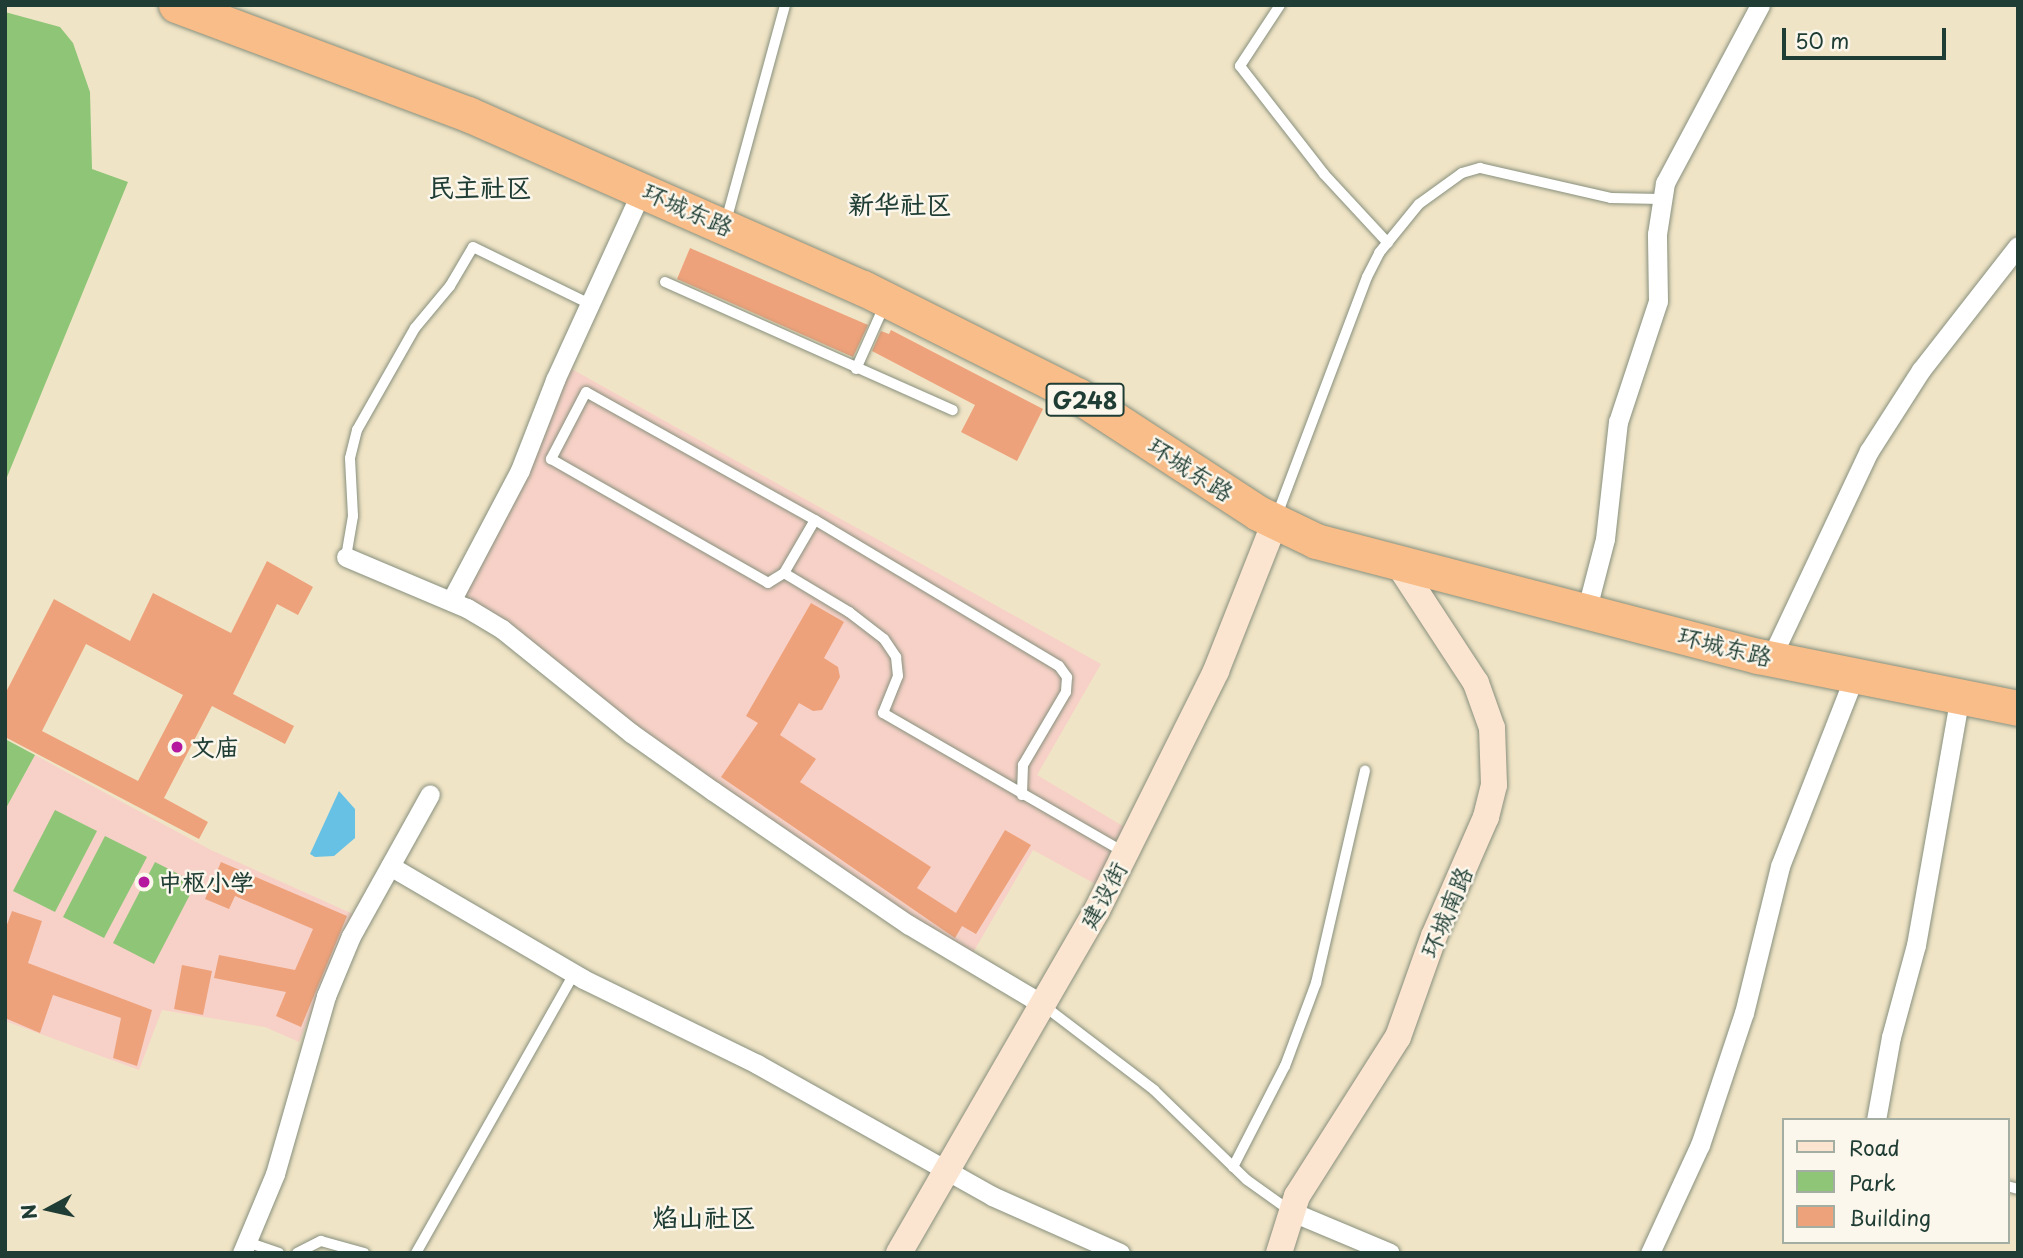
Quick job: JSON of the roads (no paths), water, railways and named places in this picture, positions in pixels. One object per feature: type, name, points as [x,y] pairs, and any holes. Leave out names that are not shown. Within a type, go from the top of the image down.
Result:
[{"type":"highway","name":"环城东路","points":[[197,9],[356,70],[643,188],[886,300],[1077,395],[1275,522],[1316,541],[1398,565],[1771,658],[2018,708]]},
{"type":"street","points":[[1586,612],[1605,538],[1620,414],[1658,301],[1661,199],[1760,5]]},
{"type":"street","points":[[451,601],[520,470],[643,188]]},
{"type":"street","points":[[1771,658],[1869,451],[1921,370],[2018,246]]},
{"type":"street","name":"建设街","points":[[899,1253],[1125,853],[1216,671],[1275,522]]},
{"type":"street","points":[[346,556],[451,601],[502,629],[631,733],[811,859],[909,925],[1042,1004]]},
{"type":"street","name":"环城南路","points":[[1279,1253],[1290,1211],[1398,1037],[1434,936],[1486,817],[1494,785],[1492,728],[1476,683],[1398,565]]},
{"type":"street","points":[[1650,1253],[1700,1145],[1744,1013],[1780,866],[1855,675]]},
{"type":"street","points":[[1876,1118],[1891,1037],[1916,945],[1959,696]]},
{"type":"street","points":[[244,1248],[275,1174],[326,996],[351,936],[430,794]]},
{"type":"street","points":[[390,866],[574,974],[757,1064],[946,1171],[1120,1253]]},
{"type":"street","points":[[1290,1211],[1390,1253]]},
{"type":"lane","points":[[724,225],[785,5]]},
{"type":"lane","points":[[1280,5],[1240,66],[1324,174],[1388,243]]},
{"type":"lane","points":[[1275,522],[1367,277],[1388,243],[1419,204],[1469,169],[1611,198],[1661,199]]},
{"type":"lane","points":[[346,556],[353,516],[350,458],[358,430],[415,328],[450,286],[473,247],[591,304]]},
{"type":"lane","points":[[665,282],[953,410]]},
{"type":"lane","points":[[856,369],[886,300]]},
{"type":"lane","points":[[816,520],[784,573],[768,583],[551,459],[586,392],[816,520],[1063,670],[1066,692],[1023,765],[1022,795]]},
{"type":"lane","points":[[784,573],[849,612],[884,639],[896,657],[898,676],[883,713],[1125,853]]},
{"type":"lane","points":[[1233,1167],[1285,1066],[1316,983],[1365,771]]},
{"type":"lane","points":[[416,1253],[574,974]]},
{"type":"lane","points":[[1042,1004],[1154,1090],[1233,1167],[1290,1211]]},
{"type":"lane","points":[[297,1253],[321,1241],[364,1253]]},
{"type":"lane","points":[[244,1248],[279,1253]]},
{"type":"water","points":[[339,791],[355,809],[355,838],[334,856],[315,857],[310,854]]},
{"type":"place","name":"文庙","points":[[177,747]]},
{"type":"place","name":"中枢小学","points":[[144,882]]},
{"type":"district","name":"民主社区","points":[[480,187]]},
{"type":"district","name":"新华社区","points":[[900,204]]},
{"type":"district","name":"焰山社区","points":[[704,1217]]}]
